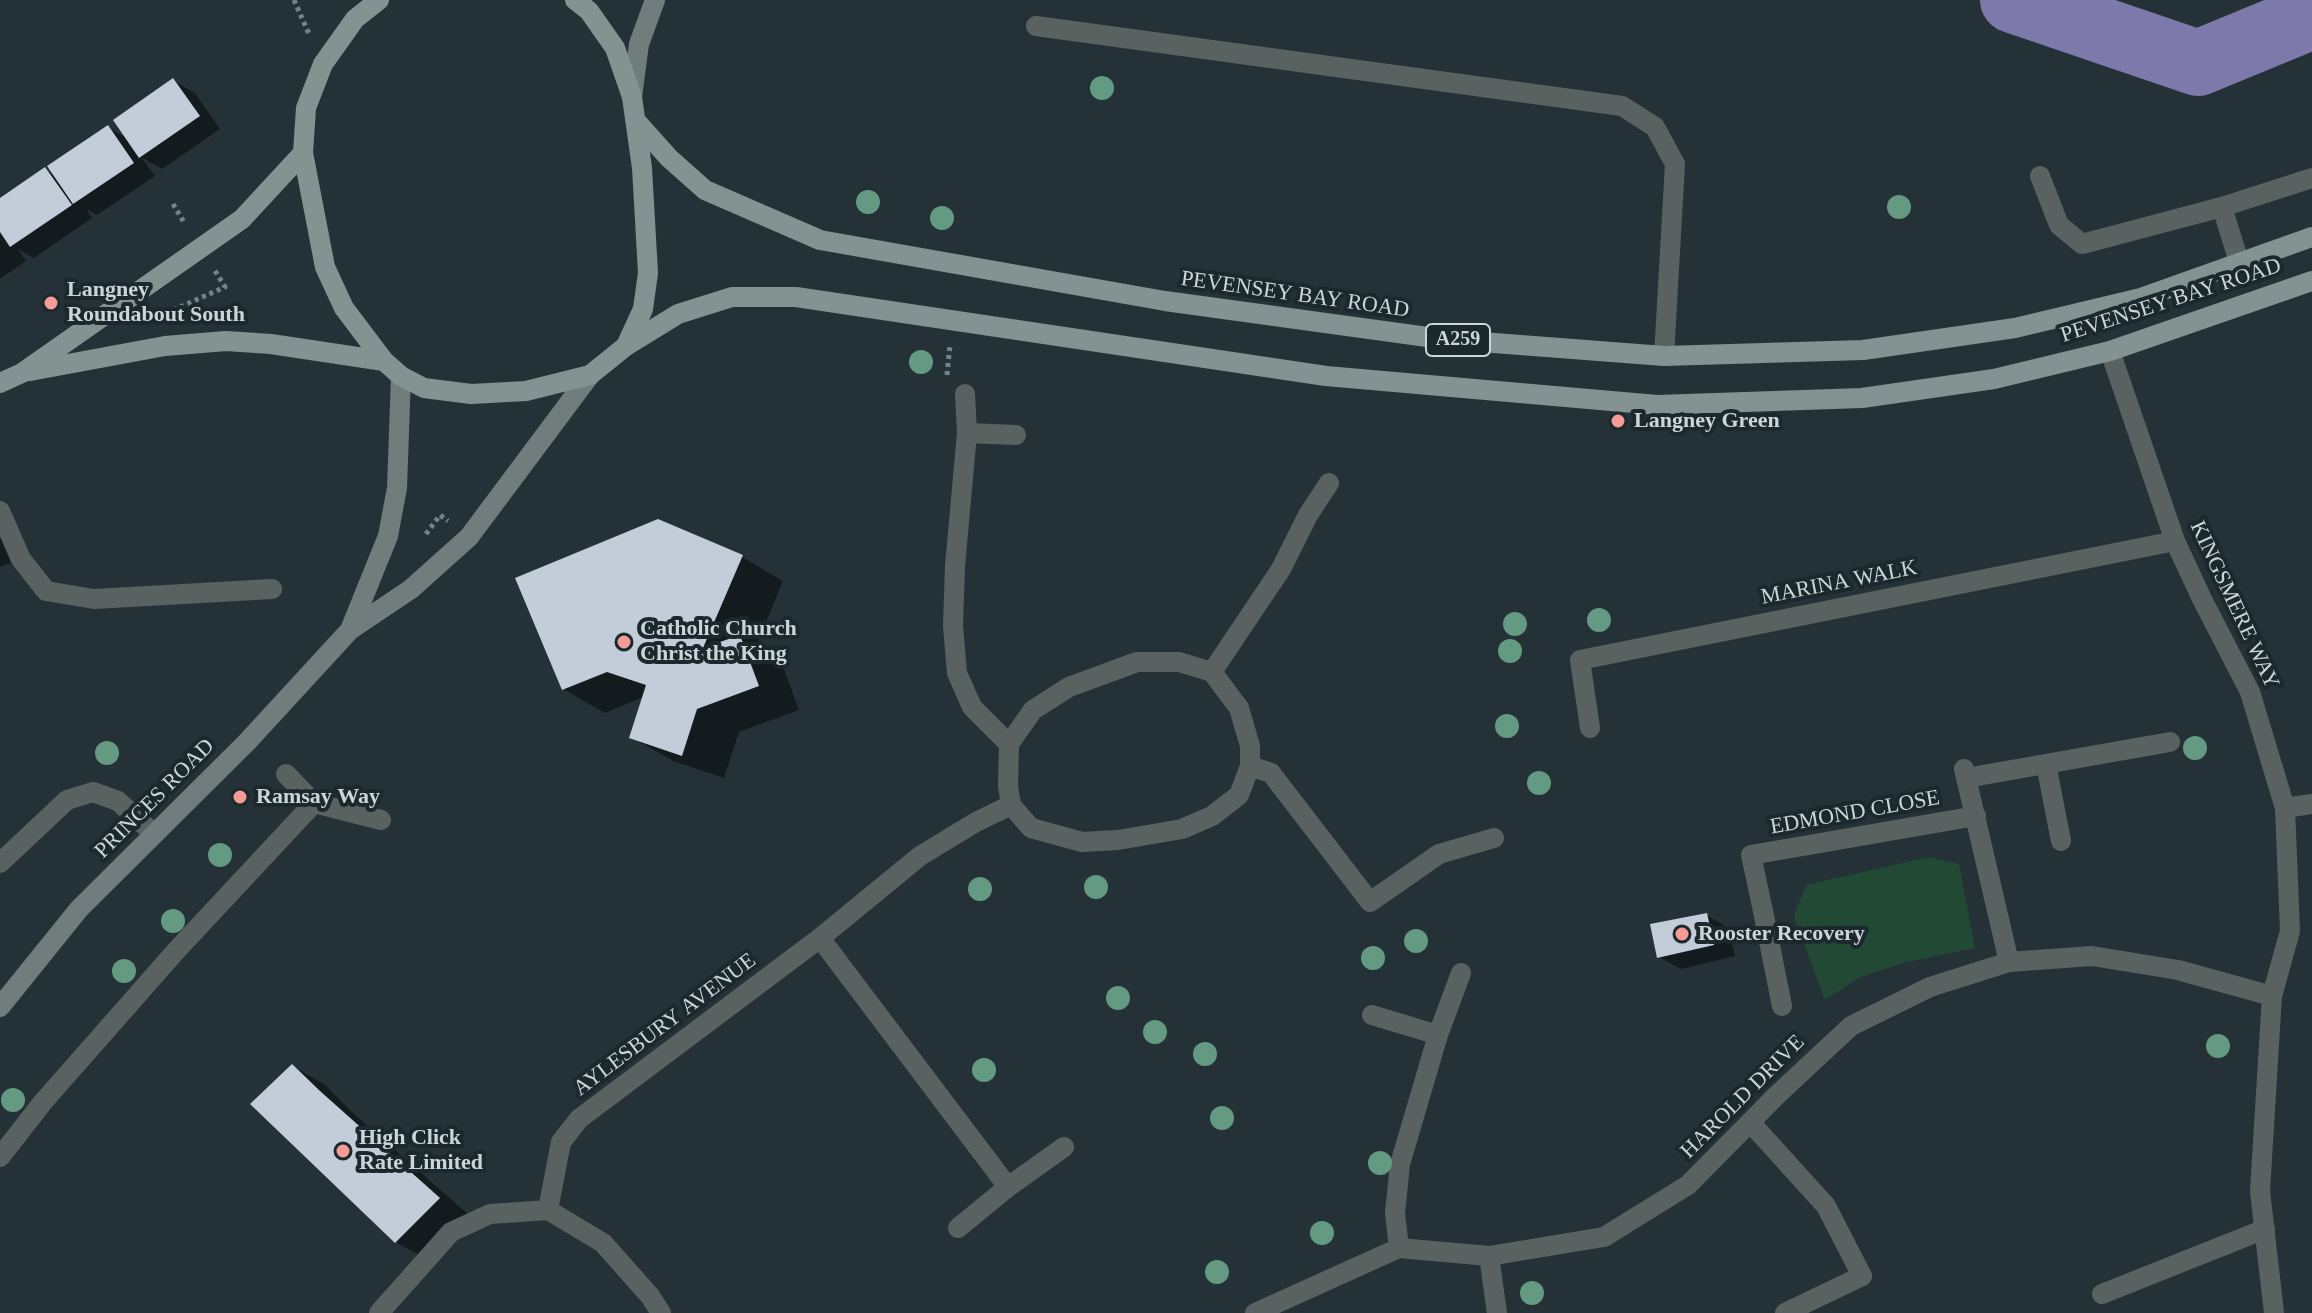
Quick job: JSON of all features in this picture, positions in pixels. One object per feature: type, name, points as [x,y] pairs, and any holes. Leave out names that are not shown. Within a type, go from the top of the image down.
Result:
[{"type":"main road","points":[[379,0],[355,19],[323,64],[306,108],[303,153],[325,267],[344,308],[384,361],[401,376],[424,388],[471,394],[526,391],[590,375]]},
{"type":"main road","points":[[575,0],[589,11],[615,48],[632,97],[642,168],[648,273],[643,309],[626,346]]},
{"type":"main road","name":"PEVENSEY BAY ROAD","points":[[635,120],[669,158],[705,190],[820,240],[1180,303],[1442,339],[1664,356],[1863,350],[2015,328],[2141,298],[2312,237]]},
{"type":"main road","points":[[0,383],[22,373],[242,219],[303,153]]},
{"type":"main road","name":"PEVENSEY BAY ROAD","points":[[590,375],[626,346],[678,314],[732,297],[796,297],[1326,376],[1657,405],[1862,398],[1994,379],[2110,351],[2312,281]]},
{"type":"main road","points":[[22,373],[165,346],[226,341],[271,344],[384,361]]},
{"type":"street","points":[[632,97],[639,44],[655,0]]},
{"type":"street","points":[[1036,26],[1622,106],[1655,127],[1675,164],[1664,356]]},
{"type":"street","points":[[2040,176],[2059,225],[2082,244],[2222,207],[2312,178]]},
{"type":"street","points":[[2222,207],[2239,262]]},
{"type":"street","name":"KINGSMERE WAY","points":[[2110,351],[2175,541],[2250,692],[2285,808],[2290,931],[2272,996],[2260,1191],[2274,1313]]},
{"type":"street","name":"PRINCES ROAD","points":[[0,1007],[79,909],[247,742],[350,630],[411,589],[469,537],[590,375]]},
{"type":"street","name":"PRINCES ROAD","points":[[350,630],[388,536],[397,488],[401,376]]},
{"type":"street","points":[[965,394],[967,433],[953,626],[957,673],[972,707],[1009,744]]},
{"type":"street","points":[[967,433],[1016,435]]},
{"type":"street","points":[[1212,672],[1281,569],[1308,515],[1329,483]]},
{"type":"street","points":[[0,511],[21,559],[46,591],[94,599],[272,589]]},
{"type":"street","name":"MARINA WALK","points":[[1590,728],[1580,660],[2175,541]]},
{"type":"street","points":[[1137,662],[1179,662],[1212,672],[1239,708],[1250,746],[1250,766],[1239,795],[1212,816],[1182,829],[1118,840],[1082,842],[1031,828],[1011,805],[1009,744],[1033,710],[1069,687],[1137,662]]},
{"type":"street","points":[[2061,841],[2046,764],[2170,742]]},
{"type":"street","name":"EDMOND CLOSE","points":[[2009,962],[1965,774],[2046,764]]},
{"type":"street","points":[[1250,766],[1271,773],[1370,902],[1439,854],[1494,838]]},
{"type":"street","points":[[286,774],[314,803],[381,820]]},
{"type":"street","points":[[0,863],[67,800],[93,792],[118,801],[154,834]]},
{"type":"street","points":[[1,1154],[154,975],[314,803]]},
{"type":"street","points":[[2285,808],[2312,804]]},
{"type":"street","name":"AYLESBURY AVENUE","points":[[548,1210],[561,1142],[579,1119],[820,938],[920,856],[1011,805]]},
{"type":"street","name":"EDMOND CLOSE","points":[[1782,1006],[1751,855],[1976,816]]},
{"type":"street","points":[[820,938],[1008,1187]]},
{"type":"street","name":"HAROLD DRIVE","points":[[1255,1313],[1399,1248],[1489,1256],[1604,1237],[1688,1185],[1851,1026],[1930,987],[2009,962],[2092,956],[2178,970],[2272,996]]},
{"type":"street","points":[[1399,1248],[1395,1213],[1400,1164],[1438,1035],[1461,973]]},
{"type":"street","points":[[1372,1015],[1438,1035]]},
{"type":"street","points":[[1750,1122],[1826,1206],[1862,1276],[1785,1313]]},
{"type":"street","points":[[958,1228],[1064,1147]]},
{"type":"street","points":[[379,1313],[451,1232],[490,1214],[548,1210],[603,1243],[661,1313]]},
{"type":"street","points":[[2102,1294],[2265,1229]]},
{"type":"street","points":[[1489,1256],[1497,1313]]},
{"type":"green space","points":[[1929,857],[1959,864],[1975,948],[1906,962],[1860,977],[1825,1000],[1794,916],[1806,885]]},
{"type":"building","points":[[173,78],[200,116],[139,158],[113,120]]},
{"type":"building","points":[[108,125],[134,163],[73,204],[47,166]]},
{"type":"building","points":[[45,167],[72,205],[10,247],[0,232],[0,198]]},
{"type":"building","name":"Catholic Church Christ the King","points":[[658,519],[743,555],[703,648],[740,635],[759,686],[697,709],[682,756],[629,738],[646,685],[607,672],[562,690],[515,578]]},
{"type":"building","name":"Rooster Recovery","points":[[1707,913],[1714,945],[1657,958],[1650,924]]},
{"type":"building","name":"High Click Rate Limited","points":[[292,1064],[440,1198],[395,1243],[250,1104]]},
{"type":"waterway","points":[[2013,0],[2198,63],[2312,16]]},
{"type":"place","name":"Langney Roundabout South","points":[[51,303]]},
{"type":"place","name":"Langney Green","points":[[1618,421]]},
{"type":"place","name":"Catholic Church Christ the King","points":[[624,642]]},
{"type":"place","name":"Ramsay Way","points":[[240,797]]},
{"type":"place","name":"Rooster Recovery","points":[[1682,934]]},
{"type":"place","name":"High Click Rate Limited","points":[[343,1151]]}]
